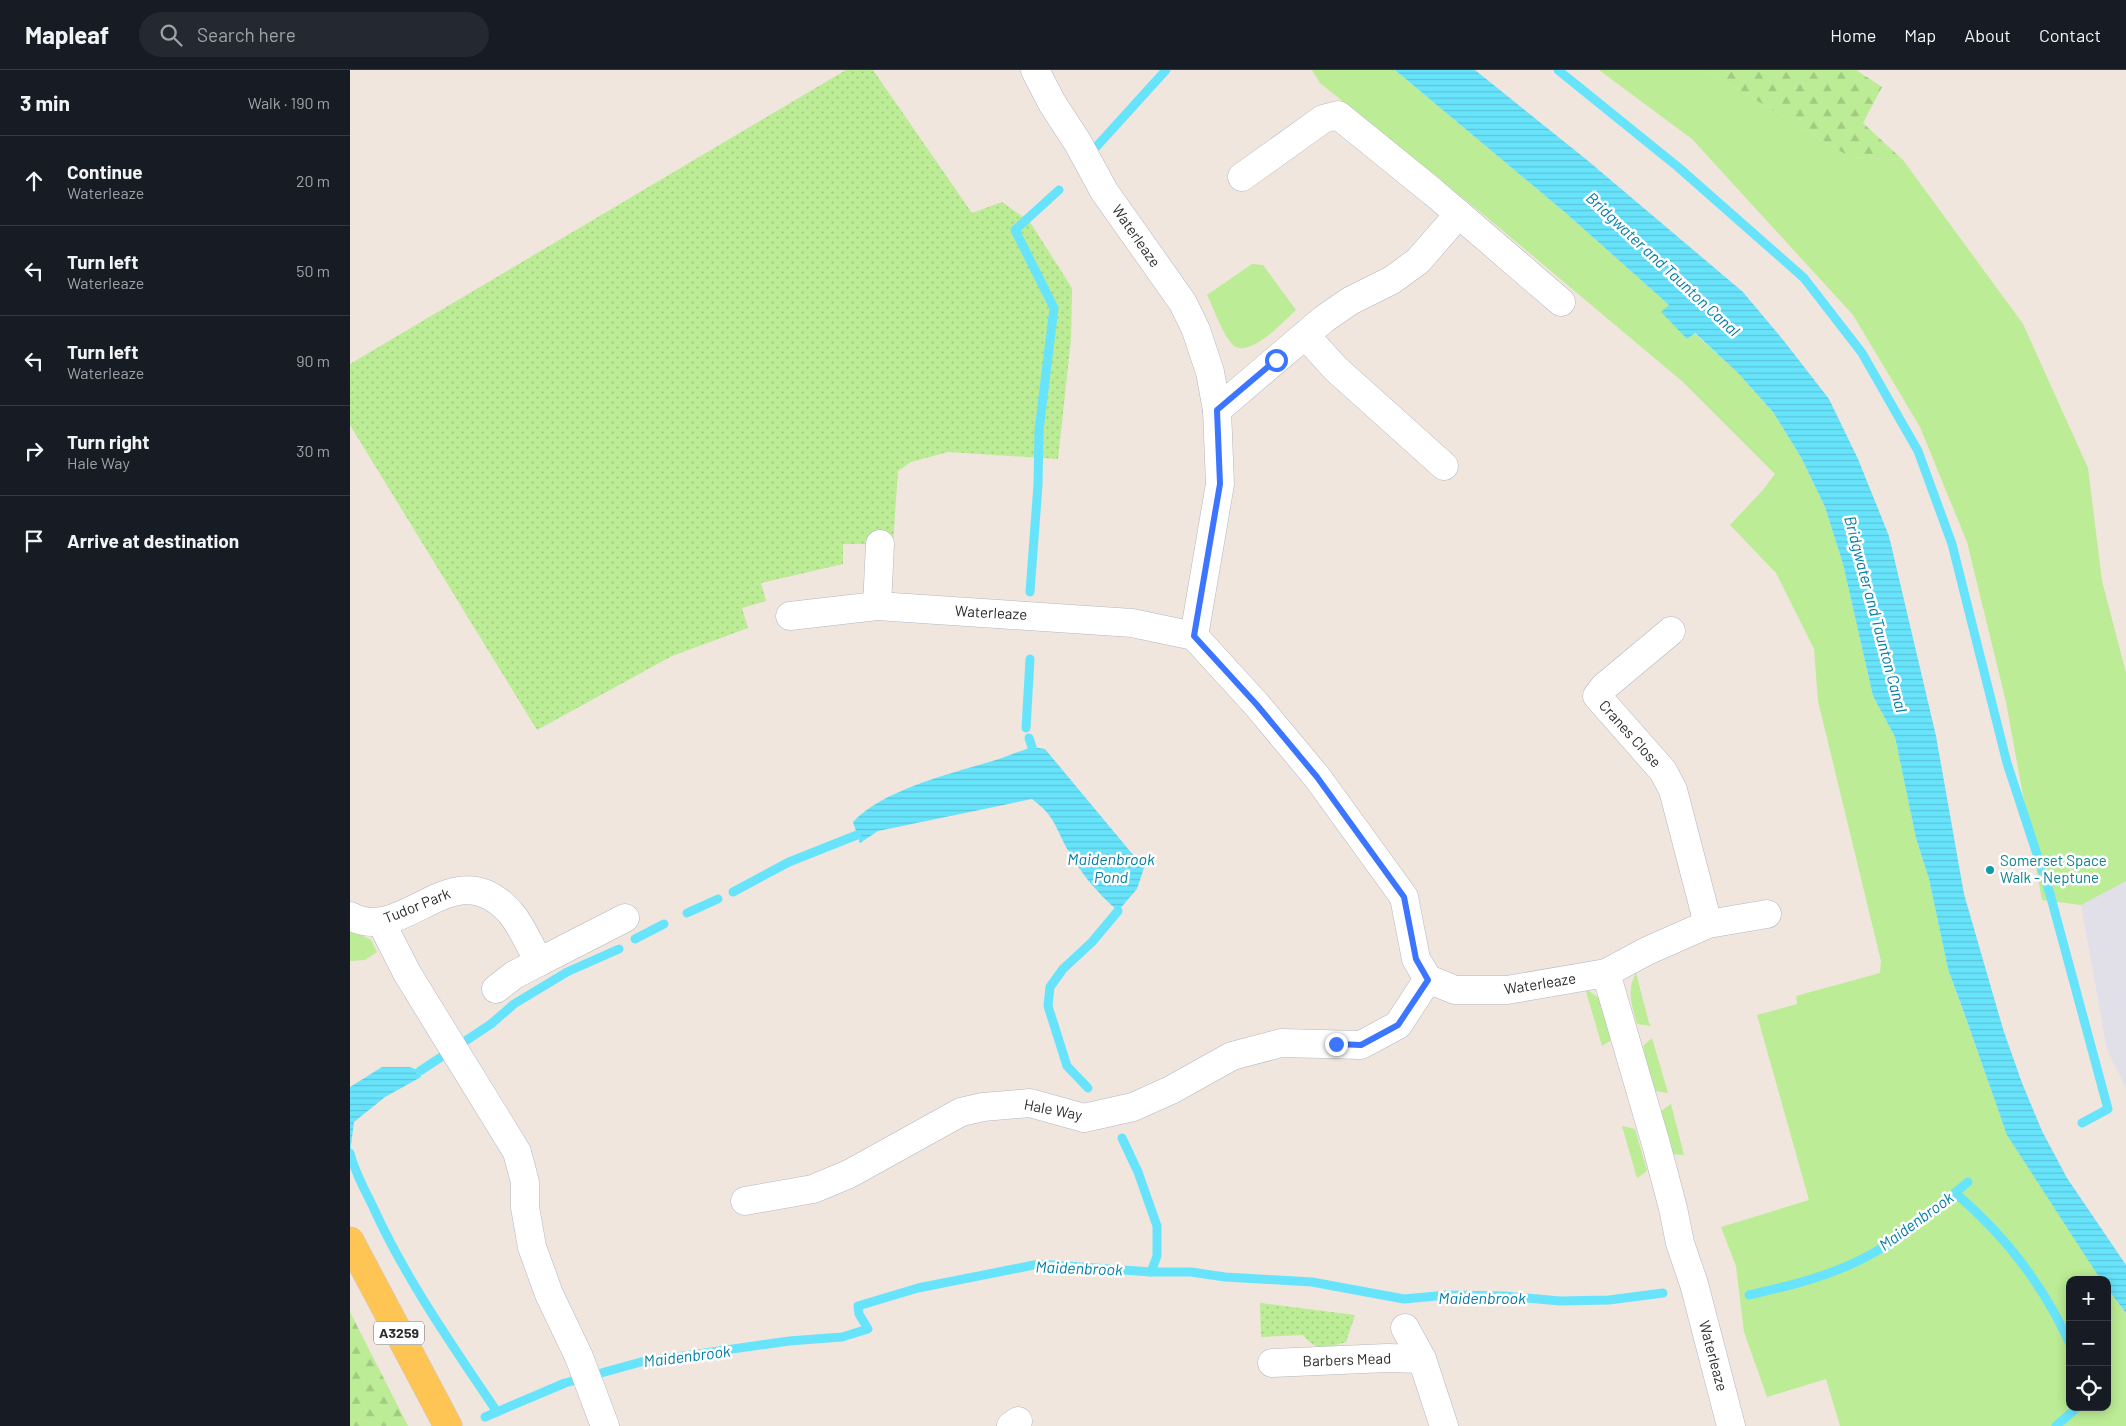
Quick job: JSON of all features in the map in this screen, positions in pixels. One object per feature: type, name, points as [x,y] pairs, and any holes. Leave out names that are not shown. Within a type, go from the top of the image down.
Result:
[{"type":"main road","name":"A3259","points":[[350,1241],[448,1426]]},
{"type":"street","name":"Waterleaze","points":[[790,616],[877,606],[1132,623],[1194,636],[1220,484],[1217,410],[1210,372],[1196,330],[1183,303],[1104,190],[1078,143],[1052,103],[1035,70]]},
{"type":"street","points":[[1242,177],[1323,119],[1338,114],[1459,214],[1561,302]]},
{"type":"street","points":[[1217,410],[1324,319],[1350,301],[1392,280],[1418,261],[1446,232],[1459,214]]},
{"type":"street","points":[[1306,336],[1336,369],[1444,466]]},
{"type":"street","points":[[877,606],[880,544]]},
{"type":"street","name":"Cranes Close","points":[[1671,630],[1604,687],[1597,696],[1663,771],[1673,790],[1708,924]]},
{"type":"street","points":[[1194,636],[1257,705],[1317,777],[1404,897],[1416,959],[1428,980]]},
{"type":"street","name":"Tudor Park","points":[[350,916],[367,922],[381,922],[451,892],[468,889],[486,894],[511,913],[539,962]]},
{"type":"street","points":[[1606,973],[1647,951],[1708,924],[1767,914]]},
{"type":"street","points":[[496,989],[514,975],[625,918]]},
{"type":"street","points":[[381,922],[407,973],[517,1152],[525,1182],[525,1206],[532,1247],[549,1294],[579,1357],[605,1426]]},
{"type":"street","name":"Waterleaze","points":[[1428,980],[1454,990],[1508,990],[1606,973],[1656,1144],[1680,1243],[1694,1284],[1731,1426]]},
{"type":"street","name":"Hale Way","points":[[745,1201],[813,1189],[849,1174],[961,1112],[982,1107],[1030,1103],[1084,1118],[1133,1107],[1171,1090],[1232,1056],[1282,1043],[1361,1045],[1398,1025],[1428,980]]},
{"type":"street","points":[[1406,1328],[1422,1359],[1444,1426]]},
{"type":"street","name":"Barbers Mead","points":[[1272,1363],[1387,1358],[1422,1359]]},
{"type":"shaded area","points":[[2126,881],[2126,1089],[2107,1049],[2081,905]]},
{"type":"green space","points":[[846,70],[873,70],[972,213],[1002,202],[1030,222],[1072,288],[1071,339],[1058,459],[948,452],[911,462],[898,471],[893,544],[843,544],[843,564],[761,583],[766,601],[742,608],[748,628],[672,656],[537,730],[350,425],[350,364]]},
{"type":"green space","points":[[1312,70],[1395,70],[1568,215],[1669,305],[1662,312],[1687,339],[1694,333],[1738,373],[1773,412],[1802,459],[1825,507],[1843,564],[1873,696],[1895,737],[1916,838],[1929,879],[1948,969],[2007,1134],[2099,1276],[2066,1276],[2066,1411],[2111,1411],[2111,1293],[2126,1313],[2126,1426],[1840,1426],[1826,1379],[1767,1397],[1744,1332],[1736,1266],[1721,1227],[1809,1200],[1757,1015],[1797,1004],[1796,996],[1880,973],[1881,961],[1818,701],[1814,649],[1776,573],[1730,525],[1775,474],[1683,382],[1484,215],[1320,83]]},
{"type":"green space","points":[[1599,70],[1700,70],[1721,79],[1850,157],[1903,160],[2023,324],[2088,468],[2102,581],[2126,673],[2126,881],[2081,905],[2042,900],[2006,702],[1967,542],[1920,427],[1853,315],[1692,139]]},
{"type":"green space","points":[[1700,70],[1856,70],[1882,87],[1863,123],[1903,160],[1850,157],[1721,79]]},
{"type":"green space","points":[[1252,264],[1263,265],[1296,310],[1266,338],[1256,344],[1239,348],[1232,344],[1225,334],[1207,295]]},
{"type":"green space","points":[[350,929],[371,940],[377,952],[365,960],[350,961]]},
{"type":"green space","points":[[1636,973],[1651,1026],[1637,1024],[1631,992],[1631,986]]},
{"type":"green space","points":[[1585,988],[1600,999],[1613,1039],[1602,1046]]},
{"type":"green space","points":[[1652,1038],[1668,1093],[1654,1091],[1643,1046]]},
{"type":"green space","points":[[1671,1104],[1684,1155],[1671,1154],[1661,1111]]},
{"type":"green space","points":[[1622,1126],[1635,1129],[1647,1171],[1637,1178]]},
{"type":"green space","points":[[1260,1303],[1355,1315],[1346,1342],[1323,1348],[1313,1345],[1303,1335],[1261,1337]]},
{"type":"green space","points":[[350,1312],[408,1426],[350,1426]]},
{"type":"water","name":"Bridgwater and Taunton Canal","points":[[1395,70],[1475,70],[1587,160],[1743,292],[1829,399],[1858,459],[1889,536],[1936,736],[1964,894],[2003,1029],[2022,1083],[2042,1131],[2067,1178],[2126,1265],[2126,1313],[2111,1293],[2111,1276],[2098,1276],[2007,1135],[1948,969],[1929,879],[1916,838],[1895,737],[1873,696],[1843,564],[1825,507],[1802,459],[1773,412],[1738,373],[1695,333],[1687,339],[1661,312],[1669,305],[1568,215]]},
{"type":"water","name":"Maidenbrook Pond","points":[[1032,747],[1045,749],[1144,868],[1137,889],[1118,911],[1102,896],[1082,872],[1052,820],[1032,799],[878,831],[860,843],[853,822],[866,810],[883,800],[922,783]]},
{"type":"water","points":[[382,1067],[410,1067],[420,1071],[421,1077],[385,1097],[354,1122],[350,1153],[350,1087]]},
{"type":"waterway","points":[[1097,146],[1166,70]]},
{"type":"waterway","points":[[1558,70],[1678,167],[1804,278],[1862,353],[1918,451],[1952,544],[2007,763],[2050,894],[2108,1109],[2082,1123]]},
{"type":"waterway","points":[[1030,592],[1038,485],[1039,430],[1054,308],[1015,230],[1059,190]]},
{"type":"waterway","points":[[1026,728],[1030,659]]},
{"type":"waterway","points":[[1029,738],[1032,747]]},
{"type":"waterway","points":[[733,892],[789,862],[857,835]]},
{"type":"waterway","points":[[687,913],[718,899]]},
{"type":"waterway","points":[[1088,1088],[1067,1066],[1048,1006],[1050,987],[1063,969],[1092,942],[1118,911]]},
{"type":"waterway","points":[[635,939],[664,924]]},
{"type":"waterway","points":[[420,1071],[491,1024],[514,1004],[567,972],[619,949]]},
{"type":"waterway","points":[[1122,1138],[1138,1172],[1157,1226],[1157,1256],[1151,1272]]},
{"type":"waterway","points":[[350,1153],[360,1181],[401,1262],[431,1313],[497,1412]]},
{"type":"waterway","name":"Maidenbrook","points":[[1749,1295],[1817,1277],[1856,1262],[1886,1246],[1968,1182]]},
{"type":"waterway","points":[[1955,1193],[1990,1226],[2021,1262],[2048,1301],[2066,1336]]},
{"type":"waterway","name":"Maidenbrook","points":[[485,1417],[565,1383],[641,1362],[789,1341],[842,1337],[868,1329],[859,1314],[858,1306],[918,1288],[1039,1264],[1151,1272],[1191,1272],[1225,1277],[1312,1282],[1404,1299],[1447,1295],[1504,1296],[1560,1301],[1609,1300],[1663,1293]]},
{"type":"waterway","points":[[2056,1426],[2073,1411]]},
{"type":"place","name":"Somerset Space Walk - Neptune","points":[[1990,870]]},
{"type":"route","points":[[1276,360],[1217,410],[1220,484],[1194,636],[1257,705],[1332,795],[1404,897],[1416,959],[1428,980],[1398,1025],[1361,1045],[1336,1044]]}]
